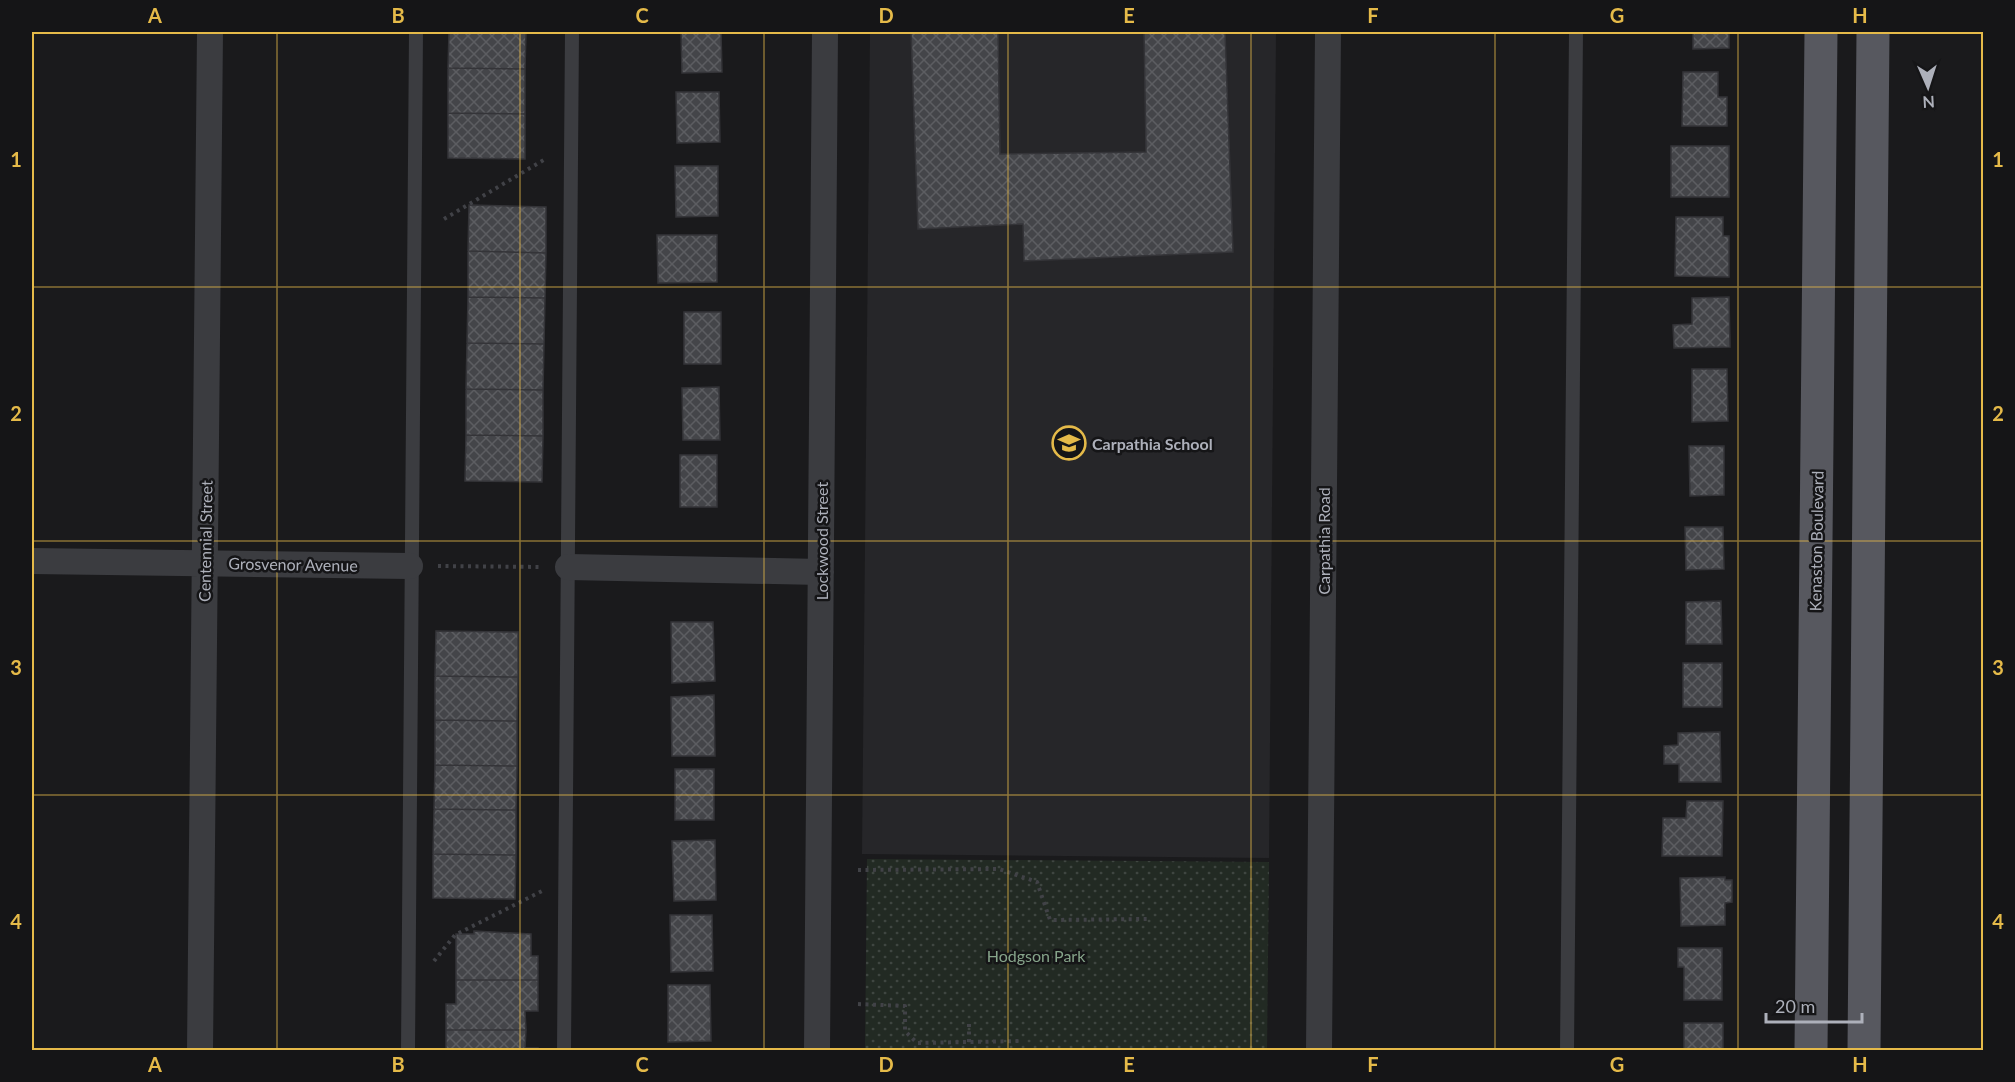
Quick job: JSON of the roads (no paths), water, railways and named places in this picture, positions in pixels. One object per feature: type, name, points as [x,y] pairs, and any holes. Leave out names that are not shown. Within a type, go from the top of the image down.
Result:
[{"type":"main road","name":"Kenaston Boulevard","points":[[1811,1050],[1821,32]]},
{"type":"main road","points":[[1864,1050],[1874,32]]},
{"type":"street","name":"Centennial Street","points":[[200,1050],[210,32]]},
{"type":"street","name":"Lockwood Street","points":[[817,1050],[825,32]]},
{"type":"street","name":"Carpathia Road","points":[[1319,1050],[1328,32]]},
{"type":"street","name":"Grosvenor Avenue","points":[[32,561],[410,566]]},
{"type":"street","points":[[568,567],[821,572]]},
{"type":"lane","points":[[408,1050],[410,566],[416,32]]},
{"type":"lane","points":[[564,1050],[572,32]]},
{"type":"lane","points":[[1567,1050],[1576,32]]},
{"type":"place","name":"Carpathia School","points":[[1069,443]]},
{"type":"park label","name":"Hodgson Park","points":[[1036,955]]}]
